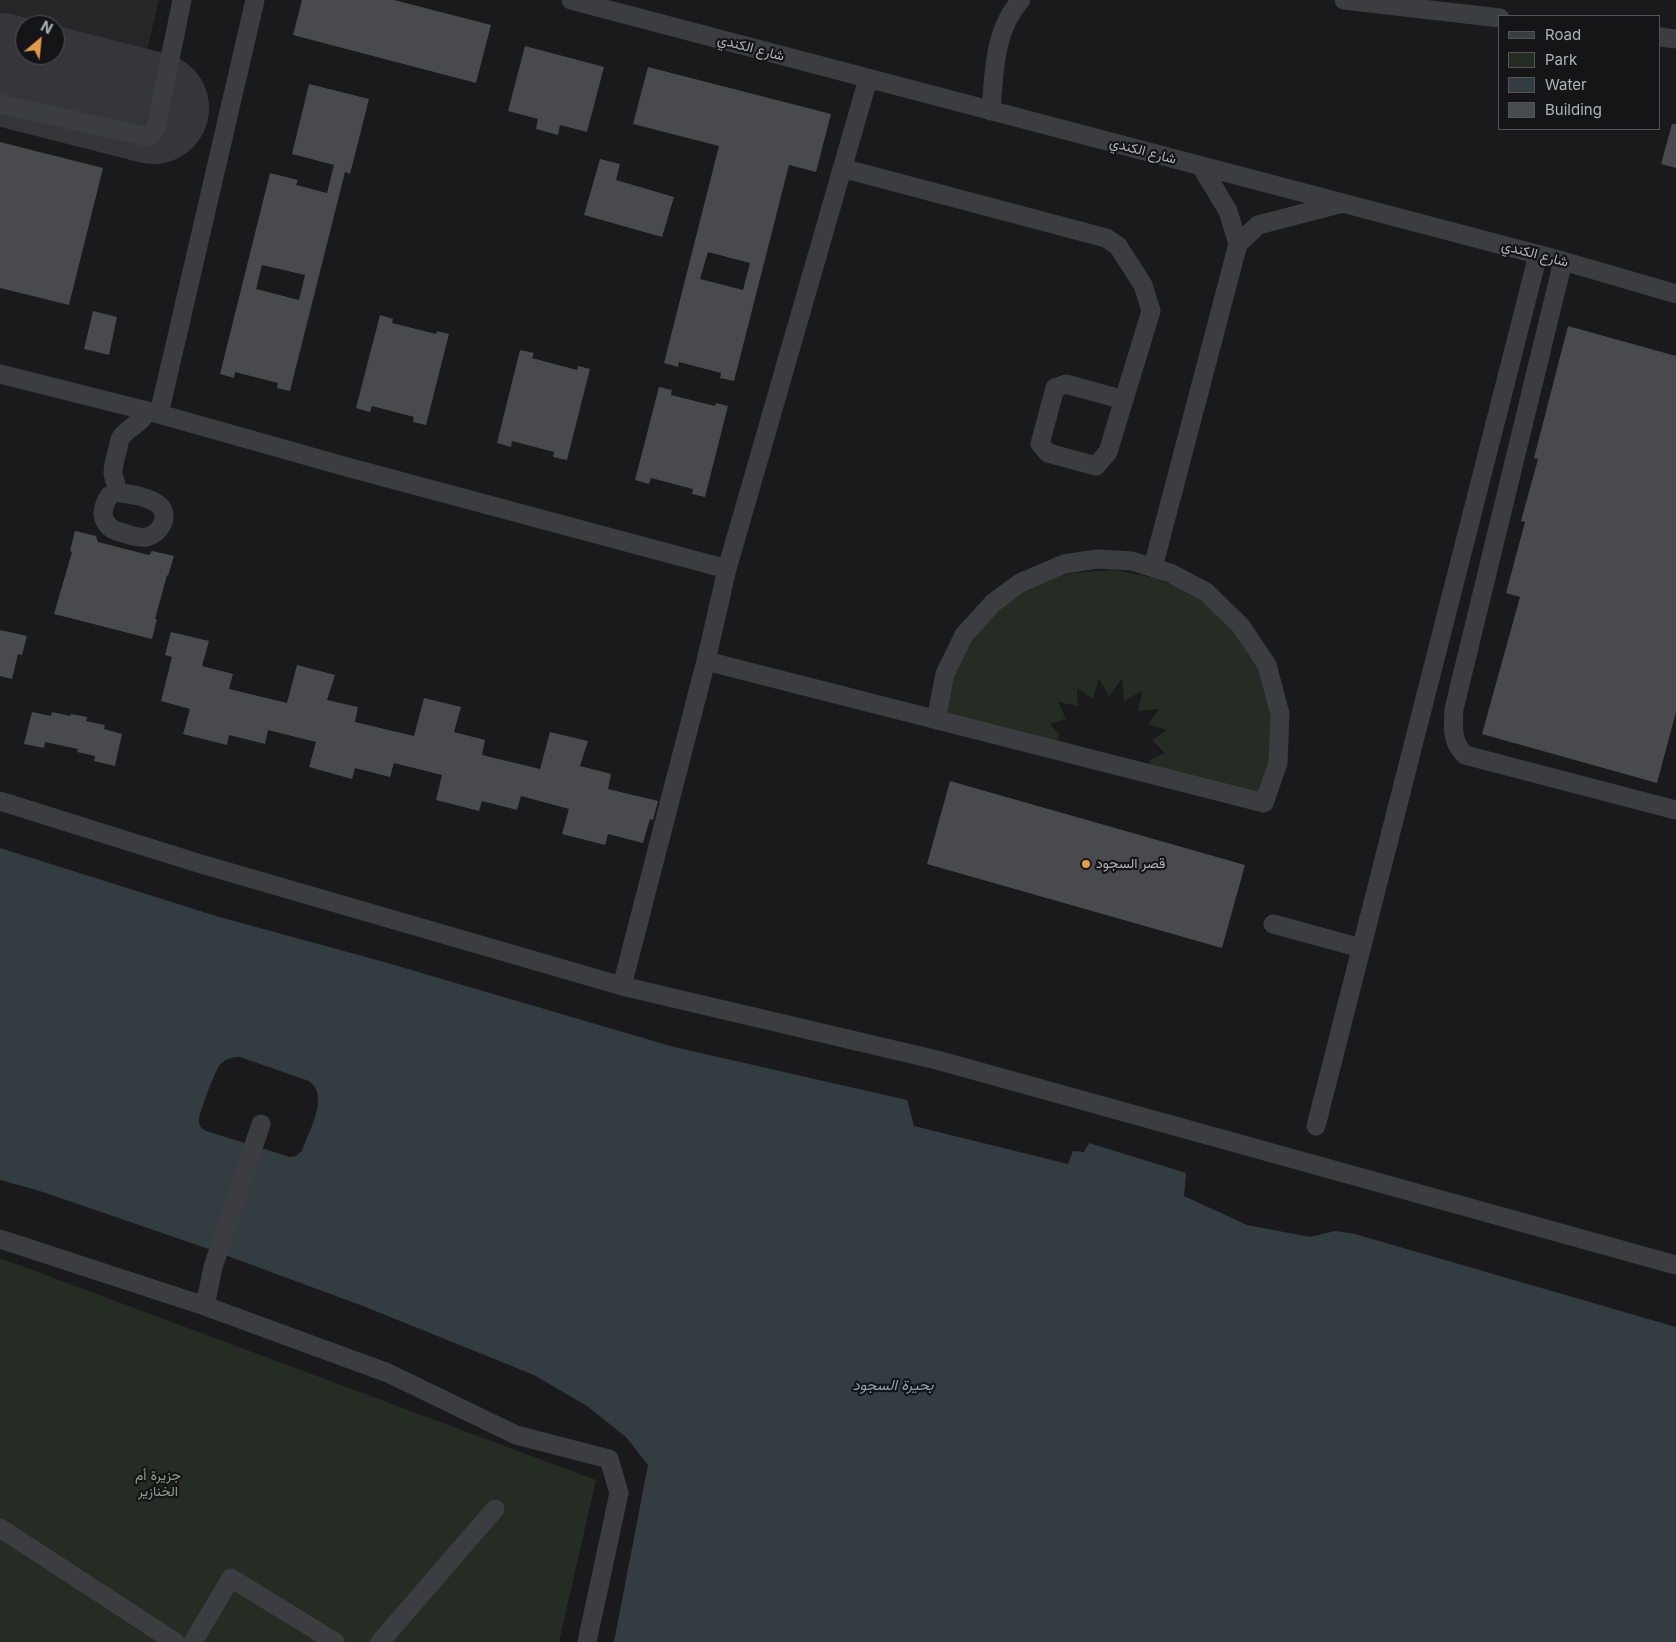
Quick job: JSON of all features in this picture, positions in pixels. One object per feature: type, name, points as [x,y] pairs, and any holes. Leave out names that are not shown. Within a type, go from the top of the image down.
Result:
[{"type":"street","points":[[0,104],[150,136],[156,127],[182,0]]},
{"type":"street","points":[[115,492],[113,467],[120,439],[123,434],[153,413],[255,0]]},
{"type":"street","name":"شارع الكندي","points":[[555,0],[610,10]]},
{"type":"street","name":"شارع الكندي","points":[[571,0],[1538,254],[1676,294]]},
{"type":"street","points":[[991,111],[994,73],[1002,30],[1021,0]]},
{"type":"street","points":[[1344,0],[1498,18]]},
{"type":"street","points":[[1661,37],[1676,39]]},
{"type":"street","points":[[622,986],[706,661],[727,569],[868,79]]},
{"type":"street","points":[[1153,567],[1238,244],[1228,210],[1201,166]]},
{"type":"street","points":[[842,168],[1106,238],[1118,246],[1143,285],[1151,311],[1124,400],[1108,452],[1096,466],[1048,453],[1040,444],[1055,388],[1066,384],[1124,400]]},
{"type":"street","points":[[1238,244],[1258,225],[1343,203]]},
{"type":"street","points":[[1316,1126],[1538,254]]},
{"type":"street","points":[[1563,261],[1454,709],[1454,738],[1457,747],[1464,756],[1676,810]]},
{"type":"street","points":[[0,374],[153,413],[727,569]]},
{"type":"street","points":[[706,661],[936,720],[1264,803],[1278,763],[1280,714],[1267,665],[1241,626],[1206,592],[1170,573],[1132,561],[1097,559],[1064,564],[1020,583],[993,603],[964,635],[945,674],[936,720]]},
{"type":"street","points":[[0,802],[201,864],[622,986],[937,1060],[1676,1265]]},
{"type":"street","points":[[1272,924],[1361,948]]},
{"type":"street","points":[[205,1306],[213,1267],[261,1124]]},
{"type":"street","points":[[0,1239],[205,1306],[388,1372],[516,1435],[609,1459],[619,1493],[587,1642]]},
{"type":"street","points":[[380,1642],[495,1509]]},
{"type":"street","points":[[0,1528],[174,1642]]},
{"type":"street","points":[[192,1642],[231,1578],[335,1642]]},
{"type":"shaded area","points":[[0,0],[159,0],[141,75],[65,56],[65,15],[15,15],[15,43],[0,39]]},
{"type":"green space","points":[[1114,570],[1156,578],[1196,596],[1230,622],[1257,656],[1271,697],[1269,767],[1258,796],[1151,767],[1149,760],[1165,753],[1152,740],[1167,730],[1148,724],[1159,709],[1138,711],[1142,691],[1124,701],[1122,678],[1109,697],[1099,678],[1093,699],[1077,688],[1078,706],[1058,702],[1066,719],[1050,724],[1060,735],[1055,742],[947,713],[949,689],[968,645],[992,608],[1029,585],[1071,573]]},
{"type":"green space","name":"جزيرة أم الخنازير","points":[[0,1258],[596,1480],[559,1642],[0,1642]]},
{"type":"water","name":"بحيرة السجود","points":[[0,848],[216,916],[384,962],[674,1047],[907,1100],[914,1126],[1068,1164],[1073,1151],[1084,1152],[1089,1143],[1186,1173],[1184,1196],[1247,1225],[1310,1237],[1335,1231],[1355,1234],[1676,1327],[1676,1642],[614,1642],[648,1465],[626,1437],[587,1406],[534,1375],[363,1306],[206,1248],[37,1190],[0,1180]],"holes":[[[240,1057],[309,1081],[315,1087],[318,1095],[318,1104],[313,1124],[302,1151],[296,1156],[290,1157],[206,1131],[200,1125],[201,1111],[214,1077],[219,1066],[228,1059]]]},
{"type":"building","points":[[302,0],[394,0],[491,25],[476,83],[293,35]]},
{"type":"building","points":[[525,46],[604,67],[587,132],[560,125],[558,135],[536,129],[538,119],[508,111]]},
{"type":"building","points":[[648,67],[831,114],[816,172],[789,165],[734,381],[720,378],[721,373],[679,362],[678,367],[664,363],[719,146],[633,124]],"holes":[[[708,252],[750,263],[743,290],[700,279]]]},
{"type":"building","points":[[309,84],[369,99],[350,174],[345,172],[290,391],[277,388],[278,383],[235,372],[234,378],[220,374],[270,173],[298,180],[296,185],[327,193],[334,165],[292,154]],"holes":[[[262,265],[305,275],[299,300],[256,289]]]},
{"type":"building","points":[[1672,124],[1676,124],[1676,168],[1661,164]]},
{"type":"building","points":[[0,142],[103,168],[69,305],[0,288]]},
{"type":"building","points":[[600,159],[620,164],[616,180],[674,197],[662,237],[584,215]]},
{"type":"building","points":[[93,311],[117,317],[109,355],[84,349]]},
{"type":"building","points":[[380,315],[393,319],[392,323],[436,334],[437,331],[449,334],[426,425],[413,422],[414,417],[372,406],[370,412],[356,408]]},
{"type":"building","points":[[1568,326],[1676,356],[1676,712],[1657,783],[1482,734],[1520,597],[1506,593],[1525,522],[1521,521],[1538,459],[1534,458]]},
{"type":"building","points":[[520,350],[534,353],[532,358],[577,370],[578,366],[590,369],[567,460],[553,457],[554,452],[512,441],[511,447],[497,443]]},
{"type":"building","points":[[659,387],[672,390],[671,395],[715,406],[716,403],[728,406],[705,497],[692,494],[693,489],[651,478],[649,484],[635,480]]},
{"type":"building","points":[[75,531],[96,536],[98,542],[149,555],[152,551],[174,556],[155,619],[157,619],[152,639],[54,614],[72,552],[70,551]]},
{"type":"building","points":[[0,630],[27,636],[22,655],[18,654],[12,679],[0,676]]},
{"type":"building","points":[[171,632],[209,641],[202,666],[233,674],[229,689],[287,703],[297,665],[335,675],[327,700],[358,707],[355,722],[414,736],[424,698],[461,707],[454,732],[485,740],[482,755],[540,769],[550,732],[588,741],[580,766],[611,774],[608,789],[658,801],[653,820],[650,819],[643,843],[608,834],[605,845],[562,834],[569,809],[521,796],[517,810],[482,801],[479,811],[436,800],[442,775],[394,763],[390,777],[355,768],[352,779],[309,767],[316,742],[268,730],[265,744],[229,735],[227,745],[183,734],[190,709],[161,701],[172,657],[165,655]]},
{"type":"building","points":[[32,712],[51,716],[52,712],[87,717],[86,721],[105,725],[104,729],[122,734],[115,766],[94,761],[95,756],[77,752],[78,749],[45,742],[44,748],[24,744]]},
{"type":"building","name":"قصر السجود","points":[[950,781],[1245,865],[1222,948],[927,864]]},
{"type":"runway","points":[[0,69],[153,108]]},
{"type":"place","name":"قصر السجود","points":[[1086,864]]}]
